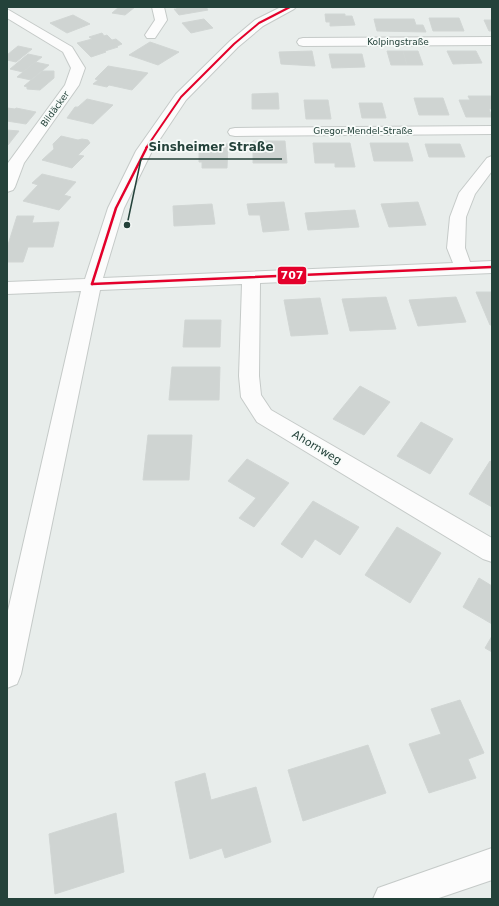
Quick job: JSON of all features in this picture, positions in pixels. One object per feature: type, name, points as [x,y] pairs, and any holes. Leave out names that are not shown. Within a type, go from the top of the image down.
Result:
[{"type":"street","points":[[152,35],[161,20],[158,7]]},
{"type":"street","points":[[7,674],[92,284],[116,208],[144,151],[181,97],[234,44],[258,24],[290,7]]},
{"type":"street","name":"Bildäcker","points":[[7,13],[68,50],[78,68],[72,86],[16,163],[7,187]]},
{"type":"street","name":"Kolpingstraße","points":[[303,42],[492,41]]},
{"type":"street","name":"Gregor-Mendel-Straße","points":[[234,132],[492,130]]},
{"type":"street","points":[[464,268],[456,248],[458,217],[467,193],[492,161]]},
{"type":"street","points":[[7,288],[492,267]]},
{"type":"street","name":"Ahornweg","points":[[250,277],[249,376],[251,397],[264,416],[492,551]]},
{"type":"street","points":[[389,899],[492,864]]},
{"type":"building","points":[[119,7],[135,7],[125,15],[112,13]]},
{"type":"building","points":[[175,7],[206,7],[208,10],[179,15],[174,9],[177,9]]},
{"type":"building","points":[[325,14],[345,14],[345,16],[352,16],[355,25],[330,26],[330,22],[326,22]]},
{"type":"building","points":[[73,15],[90,24],[67,33],[50,23]]},
{"type":"building","points":[[429,18],[459,18],[464,31],[433,31]]},
{"type":"building","points":[[204,19],[213,28],[191,33],[182,23]]},
{"type":"building","points":[[374,19],[414,19],[416,25],[423,25],[426,32],[377,31]]},
{"type":"building","points":[[484,20],[492,20],[492,31],[489,31]]},
{"type":"building","points":[[102,33],[104,36],[107,35],[112,40],[116,39],[122,44],[117,46],[118,47],[91,57],[77,43],[92,39],[89,37]]},
{"type":"building","points":[[150,42],[179,52],[158,65],[129,55]]},
{"type":"building","points":[[18,46],[32,49],[16,62],[7,60],[7,55]]},
{"type":"building","points":[[312,51],[315,66],[281,64],[279,52]]},
{"type":"building","points":[[387,51],[403,51],[407,65],[391,65]]},
{"type":"building","points":[[403,51],[418,51],[423,65],[407,65]]},
{"type":"building","points":[[447,51],[476,51],[482,63],[453,64]]},
{"type":"building","points":[[28,54],[42,57],[23,72],[10,69]]},
{"type":"building","points":[[329,54],[362,54],[365,67],[332,68]]},
{"type":"building","points":[[35,62],[49,65],[31,80],[17,77]]},
{"type":"building","points":[[108,66],[148,73],[132,90],[109,85],[107,87],[93,84],[98,80],[95,79]]},
{"type":"building","points":[[42,71],[54,71],[54,78],[40,90],[27,89],[27,87],[24,86]]},
{"type":"building","points":[[278,93],[279,109],[252,109],[252,94]]},
{"type":"building","points":[[468,96],[492,96],[492,109],[489,109],[492,117],[466,117],[459,100],[470,100]]},
{"type":"building","points":[[414,98],[443,98],[449,115],[419,115]]},
{"type":"building","points":[[87,99],[113,105],[93,124],[67,118],[75,107],[78,107]]},
{"type":"building","points":[[304,100],[328,100],[331,119],[306,119]]},
{"type":"building","points":[[359,103],[382,103],[386,118],[362,118]]},
{"type":"building","points":[[7,108],[16,108],[36,112],[26,124],[7,121]]},
{"type":"building","points":[[7,130],[19,131],[8,145],[7,145]]},
{"type":"building","points":[[61,136],[78,140],[88,140],[90,143],[78,155],[84,156],[72,168],[42,160],[54,149],[53,144]]},
{"type":"building","points":[[253,141],[285,141],[287,163],[253,163]]},
{"type":"building","points":[[313,143],[350,143],[355,167],[335,167],[335,163],[315,163]]},
{"type":"building","points":[[370,143],[408,143],[413,161],[374,161]]},
{"type":"building","points":[[199,144],[228,144],[227,168],[202,168],[202,162],[199,162]]},
{"type":"building","points":[[425,144],[460,144],[465,157],[429,157]]},
{"type":"building","points":[[42,174],[76,182],[64,195],[71,197],[59,210],[23,201],[38,185],[32,183]]},
{"type":"building","points":[[284,202],[289,230],[263,232],[260,215],[249,215],[247,204]]},
{"type":"building","points":[[418,202],[426,225],[389,227],[381,204]]},
{"type":"building","points":[[212,204],[215,224],[174,226],[173,206]]},
{"type":"building","points":[[355,210],[359,227],[308,230],[305,213]]},
{"type":"building","points":[[17,216],[34,216],[32,223],[59,222],[53,247],[28,247],[23,262],[7,262],[7,248]]},
{"type":"building","points":[[476,292],[492,292],[492,325],[490,325]]},
{"type":"building","points":[[386,297],[396,329],[350,331],[342,299]]},
{"type":"building","points":[[456,297],[466,322],[418,326],[409,300]]},
{"type":"building","points":[[320,298],[328,334],[291,336],[284,300]]},
{"type":"building","points":[[185,320],[221,320],[220,347],[183,347]]},
{"type":"building","points":[[172,367],[220,367],[219,400],[169,400]]},
{"type":"building","points":[[360,386],[390,402],[364,435],[333,419]]},
{"type":"building","points":[[421,422],[453,439],[430,474],[397,456]]},
{"type":"building","points":[[148,435],[192,435],[189,480],[143,480]]},
{"type":"building","points":[[247,459],[289,483],[254,527],[239,518],[256,498],[228,481]]},
{"type":"building","points":[[490,461],[492,462],[492,507],[469,494]]},
{"type":"building","points":[[313,501],[359,527],[340,555],[315,539],[302,558],[281,544]]},
{"type":"building","points":[[397,527],[441,553],[410,603],[365,575]]},
{"type":"building","points":[[479,578],[492,586],[492,624],[463,607]]},
{"type":"building","points":[[492,636],[492,652],[485,648]]},
{"type":"building","points":[[460,700],[484,753],[468,759],[476,778],[429,793],[409,744],[441,734],[431,709]]},
{"type":"building","points":[[368,745],[386,793],[303,821],[288,770]]},
{"type":"building","points":[[205,773],[211,800],[256,787],[271,842],[225,858],[222,848],[190,859],[175,782]]},
{"type":"building","points":[[116,813],[124,872],[55,894],[49,834]]},
{"type":"transit line","name":"707","points":[[92,284],[116,208],[144,151],[181,97],[234,44],[259,23],[290,7]]},
{"type":"transit line","name":"707","points":[[92,284],[492,267]]},
{"type":"place","name":"Sinsheimer Straße","points":[[127,225]]}]
